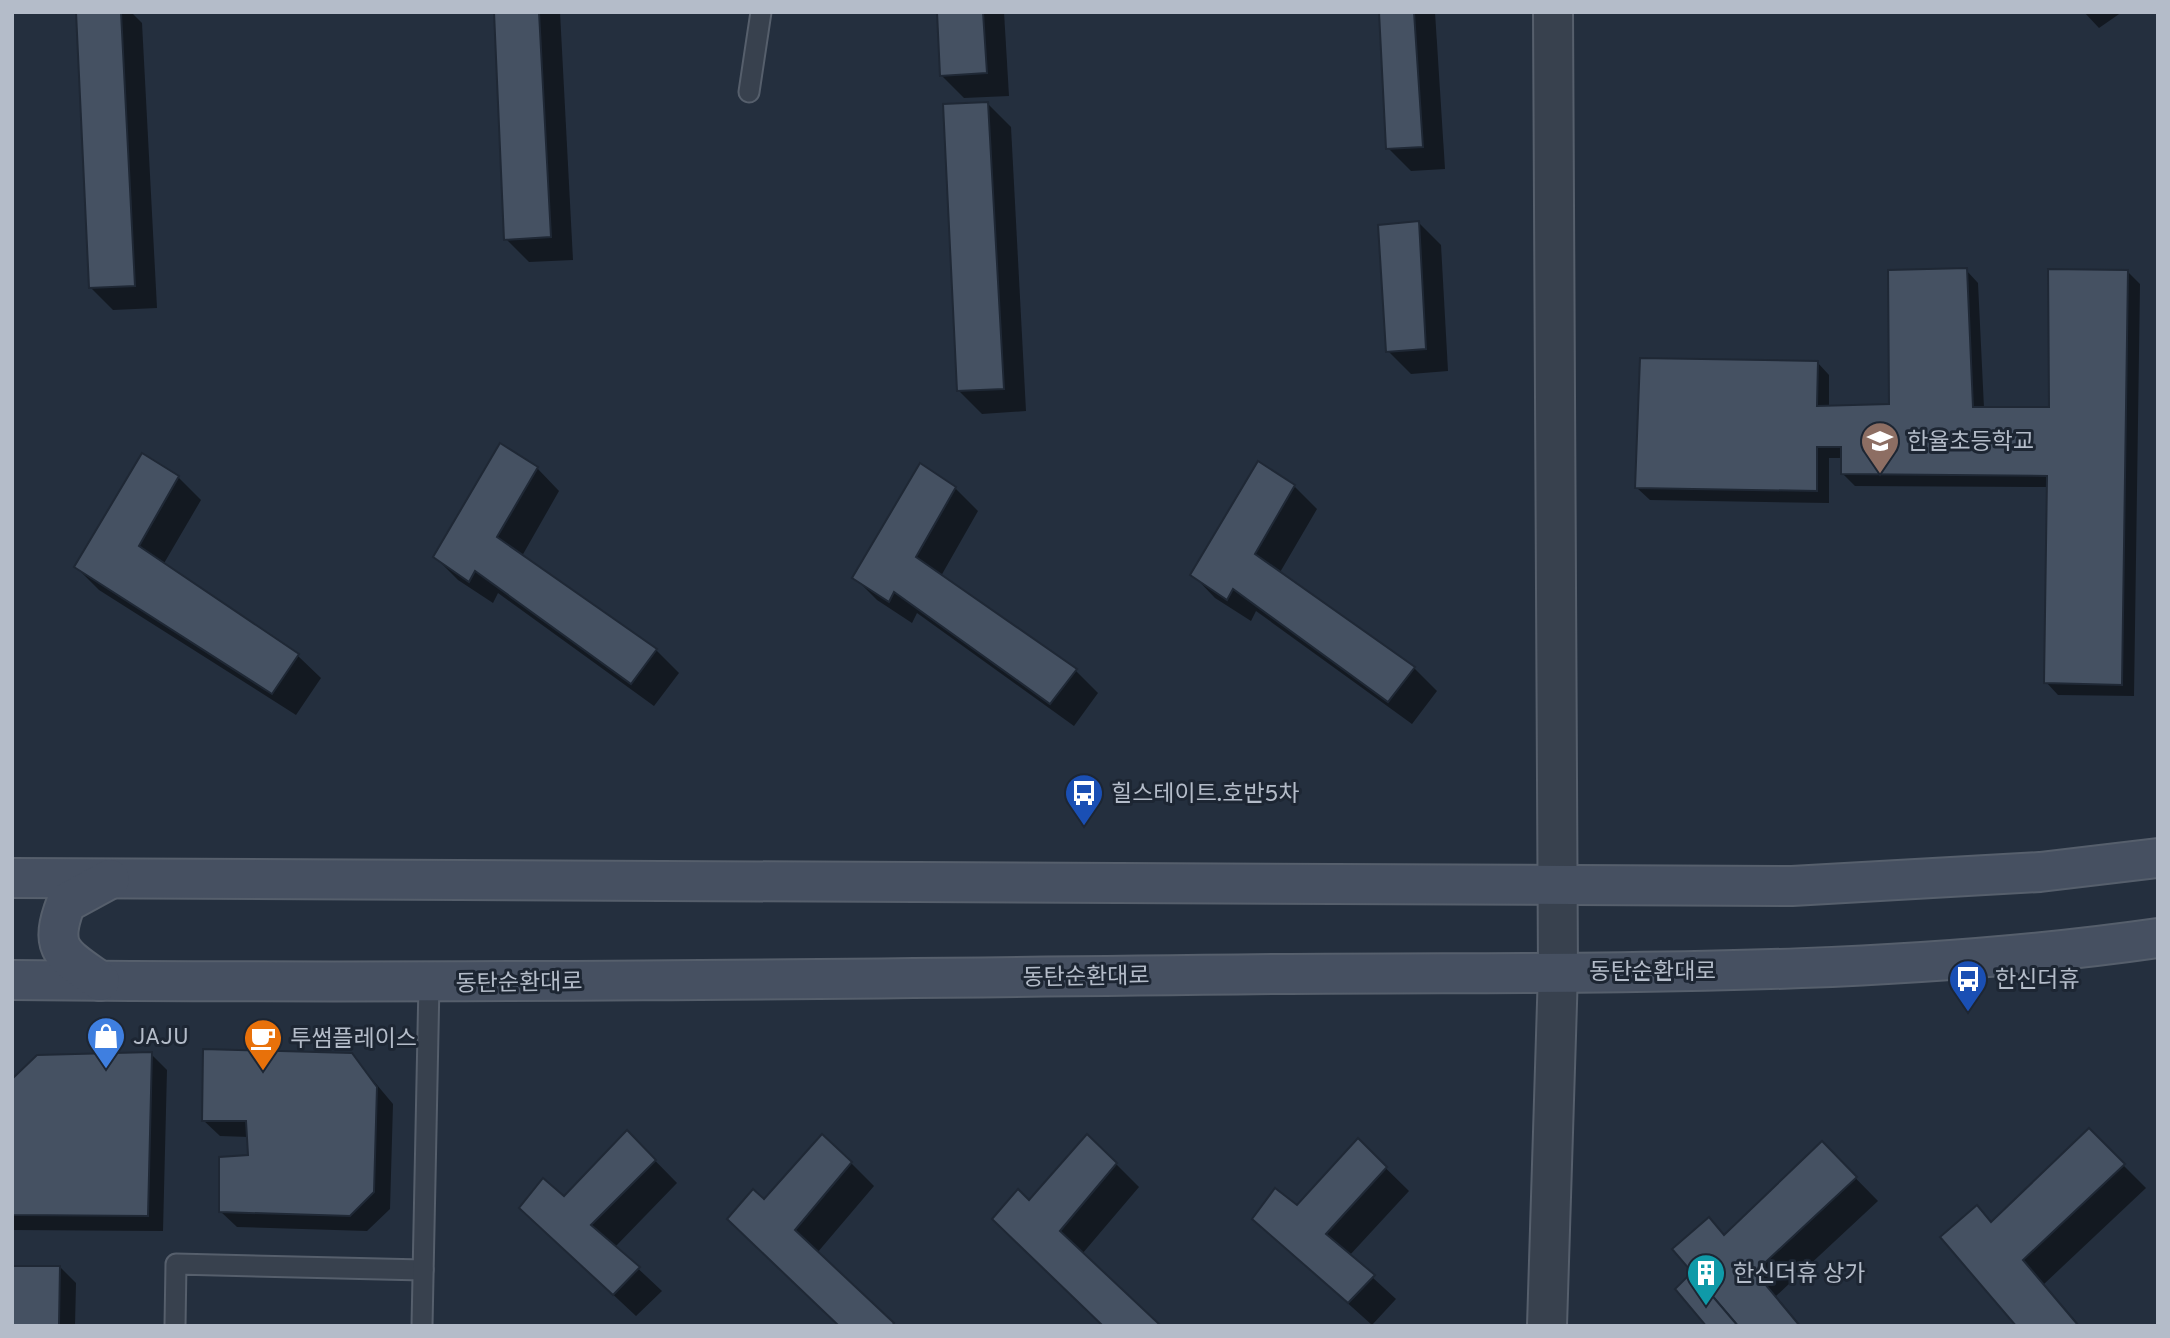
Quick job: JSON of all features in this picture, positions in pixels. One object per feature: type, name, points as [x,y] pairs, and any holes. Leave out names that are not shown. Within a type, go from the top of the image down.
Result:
[{"type":"main road","points":[[12,878],[1792,886],[2040,872],[2158,858]]},
{"type":"main road","points":[[100,981],[64,956],[56,929],[66,903],[112,878]]},
{"type":"main road","name":"동탄순환대로","points":[[12,980],[429,983],[1773,971],[2046,954],[2158,938]]},
{"type":"street","points":[[1547,1326],[1558,971],[1553,12]]},
{"type":"lane","points":[[749,92],[761,12]]},
{"type":"lane","points":[[422,1326],[429,983]]},
{"type":"lane","points":[[175,1326],[176,1264],[423,1270]]},
{"type":"building","points":[[76,12],[121,12],[135,286],[89,288]]},
{"type":"building","points":[[494,12],[539,12],[551,237],[504,240]]},
{"type":"building","points":[[937,12],[983,12],[987,73],[940,76]]},
{"type":"building","points":[[1379,12],[1414,12],[1423,147],[1386,149]]},
{"type":"building","points":[[988,102],[1004,389],[957,391],[943,104]]},
{"type":"building","points":[[1419,221],[1426,349],[1386,352],[1378,225]]},
{"type":"building","points":[[1967,268],[1973,407],[2049,407],[2048,269],[2128,270],[2122,685],[2044,683],[2047,476],[1841,474],[1841,447],[1817,447],[1817,491],[1635,488],[1640,358],[1818,361],[1817,406],[1889,404],[1888,270]]},
{"type":"building","points":[[500,443],[538,467],[497,537],[657,649],[631,684],[475,571],[469,582],[433,557]]},
{"type":"building","points":[[142,453],[179,476],[139,546],[299,654],[272,694],[74,567]]},
{"type":"building","points":[[1258,461],[1295,485],[1255,554],[1415,667],[1388,702],[1233,589],[1227,600],[1190,575]]},
{"type":"building","points":[[920,463],[956,487],[916,557],[1077,669],[1050,704],[894,592],[889,602],[852,578]]},
{"type":"building","points":[[203,1049],[352,1053],[377,1087],[374,1192],[350,1216],[219,1212],[219,1157],[248,1155],[246,1121],[202,1121]]},
{"type":"building","points":[[152,1052],[148,1216],[12,1215],[12,1079],[37,1055]]},
{"type":"building","points":[[2089,1128],[2125,1164],[2023,1260],[2078,1325],[2016,1326],[1940,1237],[1977,1205],[1991,1222]]},
{"type":"building","points":[[627,1130],[656,1160],[591,1225],[640,1267],[613,1295],[519,1208],[543,1178],[564,1196]]},
{"type":"building","points":[[822,1134],[852,1162],[795,1230],[894,1323],[892,1326],[839,1326],[727,1219],[753,1189],[764,1199]]},
{"type":"building","points":[[1087,1134],[1117,1163],[1060,1231],[1159,1324],[1157,1326],[1103,1326],[992,1219],[1018,1189],[1029,1200]]},
{"type":"building","points":[[1358,1138],[1387,1167],[1326,1234],[1375,1275],[1348,1303],[1252,1219],[1275,1188],[1297,1205]]},
{"type":"building","points":[[1822,1141],[1857,1177],[1755,1272],[1800,1326],[1738,1326],[1672,1249],[1709,1217],[1724,1235]]},
{"type":"building","points":[[12,1266],[60,1266],[59,1326],[12,1326]]},
{"type":"building","name":"한신더휴 상가","points":[[1692,1272],[1738,1326],[1706,1326],[1675,1289]]},
{"type":"place","name":"한율초등학교","points":[[1880,475]]},
{"type":"place","name":"힐스테이트.호반5차","points":[[1084,827]]},
{"type":"place","name":"한신더휴","points":[[1968,1013]]},
{"type":"place","name":"JAJU","points":[[106,1070]]},
{"type":"place","name":"투썸플레이스","points":[[263,1072]]},
{"type":"place","name":"한신더휴 상가","points":[[1706,1307]]}]
